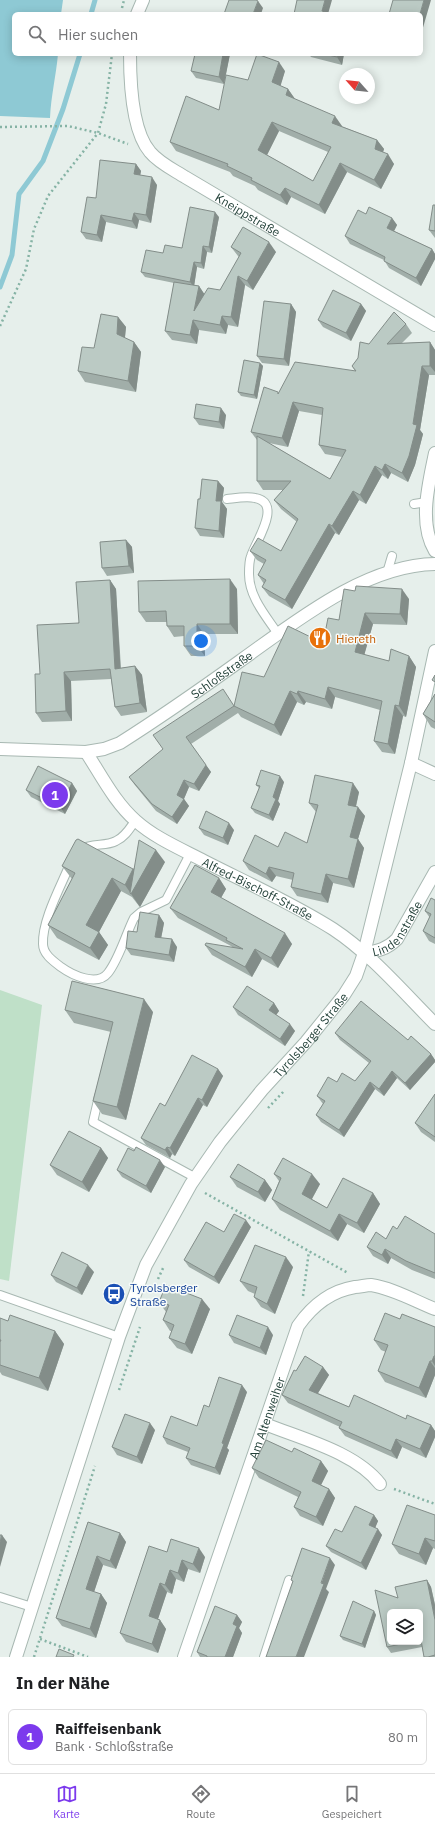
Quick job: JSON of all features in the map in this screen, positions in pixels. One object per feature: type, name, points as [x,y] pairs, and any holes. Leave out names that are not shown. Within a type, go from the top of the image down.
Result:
[{"type":"street","points":[[138,12],[143,0]]},
{"type":"street","name":"Kneippstraße","points":[[130,56],[131,83],[138,129],[150,152],[185,177],[435,326]]},
{"type":"street","points":[[435,453],[428,502],[428,532],[435,551]]},
{"type":"street","name":"Schloßstraße","points":[[0,750],[86,752],[104,749],[120,743],[278,634],[358,584],[408,567],[435,564]]},
{"type":"street","name":"Tyrolsberger Straße","points":[[16,1657],[118,1337],[146,1265],[196,1178],[238,1118],[306,1042],[344,995],[356,976],[364,954],[411,763],[435,651]]},
{"type":"street","name":"Alfred-Bischoff-Straße","points":[[86,752],[124,808],[135,821],[190,854],[294,907],[334,930],[364,954],[435,1024]]},
{"type":"street","points":[[411,763],[435,774]]},
{"type":"street","name":"Lindenstraße","points":[[364,954],[380,951],[390,946],[397,939],[435,872]]},
{"type":"street","name":"Am Altenweiher","points":[[184,1657],[298,1326],[307,1313],[318,1303],[332,1294],[351,1288],[370,1285],[435,1309]]},
{"type":"street","points":[[265,1424],[343,1456],[360,1465],[380,1484]]},
{"type":"lane","points":[[228,499],[254,497],[262,500],[266,505],[267,518],[250,557],[249,576],[252,591],[259,607],[278,634]]},
{"type":"lane","points":[[414,504],[428,502]]},
{"type":"lane","points":[[387,573],[392,556]]},
{"type":"lane","points":[[135,821],[124,836],[115,842],[90,844],[81,849],[73,858],[51,910],[42,946],[49,958],[66,970],[88,979],[98,979],[107,974],[134,918],[141,912],[166,900],[190,854]]},
{"type":"lane","points":[[100,1091],[92,1122],[196,1178]]},
{"type":"lane","points":[[0,1295],[118,1337]]},
{"type":"lane","points":[[264,1657],[289,1580]]},
{"type":"lane","points":[[0,1597],[32,1607]]},
{"type":"path","points":[[0,326],[26,269],[34,229],[48,196],[98,133],[106,104],[112,56]]},
{"type":"path","points":[[0,128],[49,125],[68,126],[98,133],[150,152]]},
{"type":"path","points":[[265,1112],[290,1084]]},
{"type":"path","points":[[201,1199],[209,1186]]},
{"type":"path","points":[[205,1193],[370,1285]]},
{"type":"path","points":[[303,1299],[309,1251]]},
{"type":"path","points":[[157,1281],[167,1260]]},
{"type":"path","points":[[118,1393],[141,1325]]},
{"type":"path","points":[[34,1657],[97,1460]]},
{"type":"path","points":[[380,1484],[435,1504]]},
{"type":"path","points":[[40,1639],[88,1657]]},
{"type":"green space","points":[[0,990],[42,1005],[9,1281],[0,1279]]},
{"type":"water","points":[[0,0],[63,0],[61,12],[12,12],[12,56],[58,56],[50,118],[0,116]]},
{"type":"building","points":[[229,0],[258,1],[254,12],[225,12]]},
{"type":"building","points":[[297,0],[325,0],[322,11],[326,12],[294,12]]},
{"type":"building","points":[[393,0],[424,0],[421,12],[390,12]]},
{"type":"building","points":[[195,56],[223,56],[219,77],[191,71]]},
{"type":"building","points":[[256,56],[262,56],[279,62],[272,82],[288,89],[286,95],[335,116],[332,123],[377,140],[375,149],[388,154],[374,180],[340,163],[319,205],[285,188],[280,195],[251,180],[252,178],[227,166],[228,164],[170,142],[186,96],[219,110],[226,75],[248,80]],"holes":[[[272,122],[331,147],[313,181],[258,150]]]},
{"type":"building","points":[[100,160],[136,164],[134,174],[152,177],[146,215],[134,213],[132,221],[101,215],[97,235],[81,232],[87,197],[96,198]]},
{"type":"building","points":[[433,205],[435,205],[435,231],[429,230]]},
{"type":"building","points":[[190,207],[215,212],[209,247],[203,246],[201,263],[194,262],[190,282],[141,272],[146,250],[163,253],[165,245],[182,248]]},
{"type":"building","points":[[369,207],[392,218],[387,228],[432,249],[416,278],[384,261],[385,257],[345,236],[358,210],[366,214]]},
{"type":"building","points":[[243,227],[269,242],[247,281],[238,276],[231,317],[222,316],[220,325],[193,320],[190,335],[165,331],[174,282],[199,286],[194,311],[208,288],[220,290],[241,253],[231,247]]},
{"type":"building","points":[[333,290],[361,304],[346,333],[318,320]]},
{"type":"building","points":[[264,301],[291,304],[284,359],[257,356]]},
{"type":"building","points":[[394,312],[406,324],[387,344],[430,342],[430,366],[422,366],[413,424],[417,425],[409,456],[402,473],[385,464],[382,470],[375,466],[360,495],[353,491],[332,526],[329,524],[285,600],[262,587],[266,580],[258,575],[266,560],[250,551],[258,538],[281,551],[298,519],[274,500],[291,481],[257,481],[257,436],[330,479],[346,450],[319,445],[323,408],[293,402],[282,438],[251,432],[264,387],[278,392],[278,394],[295,362],[356,371],[352,366],[358,358],[360,342],[369,344]]},
{"type":"building","points":[[101,314],[118,317],[117,334],[134,342],[128,381],[78,371],[82,347],[94,348]]},
{"type":"building","points":[[244,360],[260,363],[254,395],[238,392]]},
{"type":"building","points":[[196,404],[221,408],[219,422],[194,418]]},
{"type":"building","points":[[202,479],[218,481],[216,501],[221,501],[219,531],[195,528]]},
{"type":"building","points":[[126,540],[129,566],[102,568],[100,542]]},
{"type":"building","points":[[230,579],[230,624],[197,624],[197,646],[184,646],[184,626],[167,626],[166,611],[139,612],[138,581]]},
{"type":"building","points":[[110,580],[115,669],[135,666],[140,703],[115,707],[110,669],[64,672],[66,711],[36,713],[35,674],[40,674],[37,625],[79,623],[76,582]]},
{"type":"building","points":[[356,586],[402,589],[400,614],[365,613],[355,652],[389,661],[391,649],[409,656],[399,706],[395,705],[388,744],[374,741],[382,701],[328,687],[325,699],[298,691],[297,694],[290,691],[274,725],[234,706],[242,672],[264,677],[288,626],[323,643],[328,618],[339,620],[344,589],[355,591]]},
{"type":"building","points":[[435,675],[435,682],[432,680]]},
{"type":"building","points":[[223,689],[234,706],[186,737],[206,765],[194,784],[184,780],[177,795],[184,799],[172,817],[152,804],[129,777],[163,749],[153,735]]},
{"type":"building","points":[[435,694],[435,722],[423,714]]},
{"type":"building","points":[[38,766],[72,783],[60,807],[26,790]]},
{"type":"building","points":[[261,770],[280,776],[273,797],[276,799],[269,815],[251,808],[260,786],[256,785]]},
{"type":"building","points":[[315,775],[353,783],[348,805],[358,807],[350,837],[358,839],[348,879],[326,874],[321,894],[291,887],[294,873],[269,867],[266,874],[243,861],[255,835],[278,847],[285,832],[307,843],[318,805],[309,803]]},
{"type":"building","points":[[206,811],[229,823],[223,838],[199,828]]},
{"type":"building","points":[[78,839],[133,869],[125,885],[112,878],[86,925],[99,932],[90,948],[48,925],[75,873],[62,866],[76,840]]},
{"type":"building","points":[[139,840],[156,850],[131,894],[130,893]]},
{"type":"building","points":[[195,865],[219,878],[211,892],[285,933],[271,958],[255,949],[245,967],[205,945],[206,943],[243,949],[226,940],[227,938],[170,908]]},
{"type":"building","points":[[431,898],[435,900],[435,938],[423,931],[431,914],[425,911]]},
{"type":"building","points":[[140,912],[159,915],[155,937],[172,939],[169,955],[126,948],[128,931],[137,932]]},
{"type":"building","points":[[72,981],[144,999],[117,1107],[93,1101],[113,1022],[65,1010]]},
{"type":"building","points":[[247,986],[274,1003],[269,1010],[290,1024],[280,1039],[233,1007]]},
{"type":"building","points":[[361,1001],[408,1040],[411,1036],[431,1054],[405,1083],[392,1071],[379,1089],[370,1082],[339,1130],[316,1115],[325,1101],[317,1096],[328,1077],[337,1082],[342,1073],[355,1081],[371,1061],[335,1033]]},
{"type":"building","points":[[192,1055],[218,1069],[202,1100],[198,1098],[170,1148],[167,1147],[165,1150],[141,1138],[160,1103],[165,1106]]},
{"type":"building","points":[[435,1094],[435,1137],[415,1123]]},
{"type":"building","points":[[69,1131],[101,1148],[82,1182],[50,1165]]},
{"type":"building","points":[[136,1147],[160,1160],[146,1186],[117,1170],[128,1148],[134,1151]]},
{"type":"building","points":[[283,1158],[312,1174],[302,1194],[327,1208],[343,1178],[373,1193],[357,1223],[339,1214],[330,1231],[272,1199],[281,1178],[274,1174]]},
{"type":"building","points":[[238,1164],[265,1180],[258,1192],[230,1177]]},
{"type":"building","points":[[234,1214],[246,1220],[214,1277],[184,1260],[206,1222],[224,1232]]},
{"type":"building","points":[[405,1216],[435,1234],[435,1273],[406,1261],[385,1249],[382,1255],[367,1247],[376,1232],[386,1239],[393,1226],[397,1229]]},
{"type":"building","points":[[255,1245],[286,1257],[267,1304],[254,1297],[257,1287],[240,1281]]},
{"type":"building","points":[[62,1252],[88,1265],[77,1288],[51,1275]]},
{"type":"building","points":[[166,1285],[202,1299],[185,1344],[169,1338],[174,1325],[163,1320],[169,1305],[159,1302]]},
{"type":"building","points":[[385,1313],[400,1319],[402,1314],[435,1327],[435,1356],[432,1361],[430,1361],[419,1388],[378,1371],[388,1345],[374,1340]]},
{"type":"building","points":[[10,1315],[55,1331],[39,1378],[0,1365],[0,1318],[8,1321]]},
{"type":"building","points":[[237,1315],[268,1327],[260,1348],[229,1335]]},
{"type":"building","points":[[305,1356],[323,1367],[309,1390],[349,1407],[354,1395],[406,1419],[407,1415],[431,1425],[420,1449],[396,1439],[391,1451],[339,1428],[342,1422],[282,1395],[294,1370],[296,1371]]},
{"type":"building","points":[[219,1377],[242,1385],[215,1468],[186,1458],[190,1448],[163,1437],[171,1416],[197,1426],[204,1405],[209,1407]]},
{"type":"building","points":[[125,1414],[150,1423],[137,1457],[112,1447]]},
{"type":"building","points":[[266,1440],[292,1452],[294,1448],[321,1461],[312,1481],[329,1489],[316,1517],[294,1507],[301,1492],[252,1468]]},
{"type":"building","points":[[407,1505],[435,1515],[435,1541],[425,1538],[419,1554],[392,1544]]},
{"type":"building","points":[[355,1506],[374,1515],[369,1525],[378,1529],[361,1563],[326,1546],[335,1529],[342,1532]]},
{"type":"building","points":[[88,1522],[120,1533],[110,1561],[97,1556],[86,1589],[101,1594],[90,1629],[56,1618]]},
{"type":"building","points":[[171,1539],[199,1548],[193,1564],[182,1560],[178,1573],[170,1570],[165,1585],[160,1583],[149,1616],[160,1620],[152,1644],[120,1633],[149,1546],[167,1552]]},
{"type":"building","points":[[302,1548],[330,1558],[321,1583],[324,1584],[296,1657],[266,1657],[293,1581],[291,1580]]},
{"type":"building","points":[[427,1580],[435,1620],[435,1655],[424,1657],[422,1645],[423,1609],[387,1609],[387,1645],[396,1645],[387,1647],[375,1590],[398,1598],[395,1587]]},
{"type":"building","points":[[353,1601],[374,1611],[362,1644],[340,1636]]},
{"type":"building","points":[[215,1606],[237,1615],[233,1624],[237,1626],[225,1657],[207,1657],[197,1652]]},
{"type":"building","points":[[59,1649],[74,1655],[73,1657],[56,1657]]},
{"type":"waterway","points":[[92,12],[95,0]]},
{"type":"waterway","points":[[0,287],[12,255],[19,194],[43,161],[63,109],[79,56]]},
{"type":"place","name":"Hiereth","points":[[320,638]]},
{"type":"place","name":"Raiffeisenbank","points":[[55,795]]},
{"type":"place","name":"Tyrolsberger Straße","points":[[114,1294]]}]
